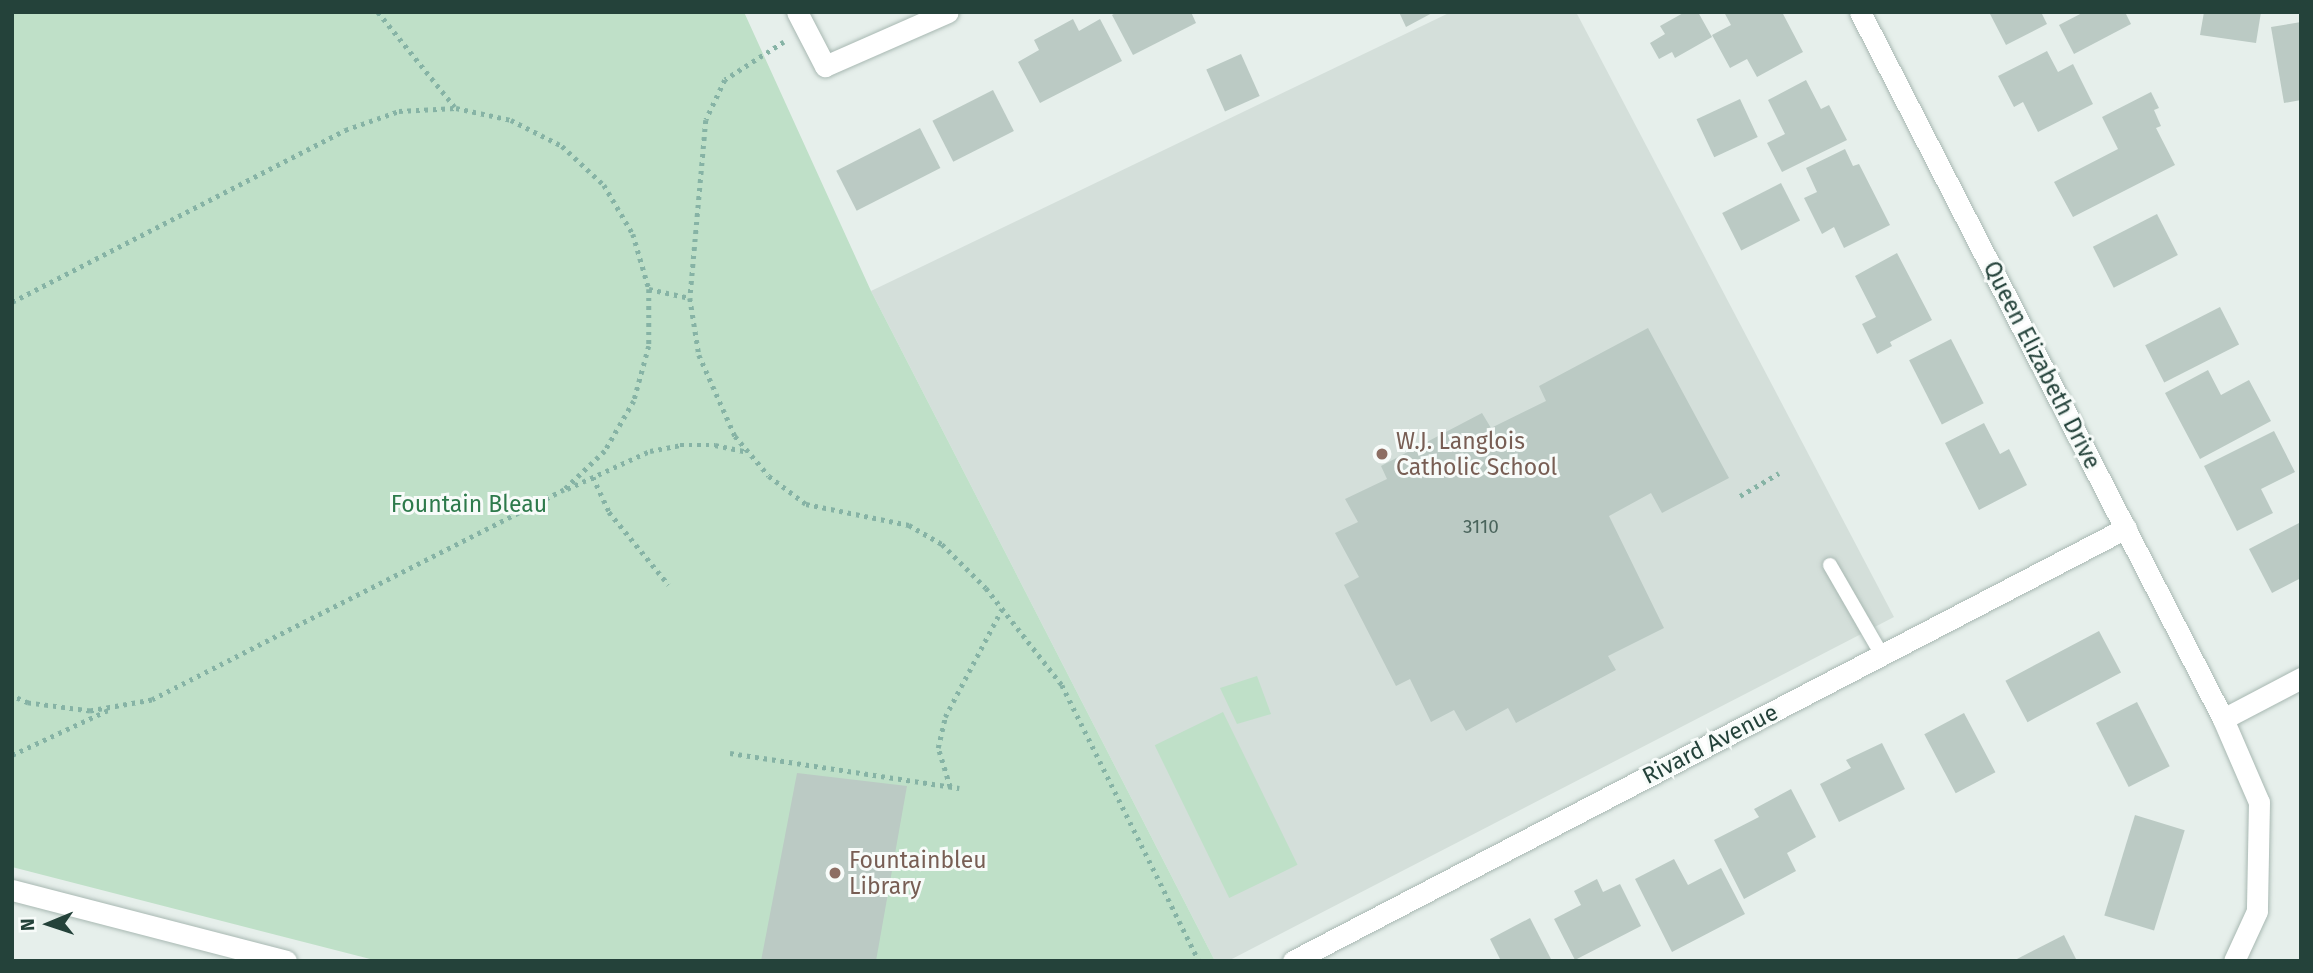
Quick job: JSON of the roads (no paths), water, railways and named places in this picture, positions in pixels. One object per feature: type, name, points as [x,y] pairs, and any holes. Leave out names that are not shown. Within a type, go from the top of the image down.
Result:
[{"type":"street","points":[[797,12],[825,66],[948,12]]},
{"type":"street","name":"Queen Elizabeth Drive","points":[[1860,12],[2223,719],[2259,802],[2257,911],[2234,961]]},
{"type":"street","name":"Rivard Avenue","points":[[1293,961],[2126,528]]},
{"type":"street","points":[[2223,719],[2301,678]]},
{"type":"street","points":[[12,890],[286,961]]},
{"type":"lane","points":[[1830,565],[1882,655]]},
{"type":"place","name":"W.J. Langlois Catholic School","points":[[1382,454]]},
{"type":"place","name":"Fountainbleu Library","points":[[835,873]]},
{"type":"park label","name":"Fountain Bleau","points":[[469,504]]}]
